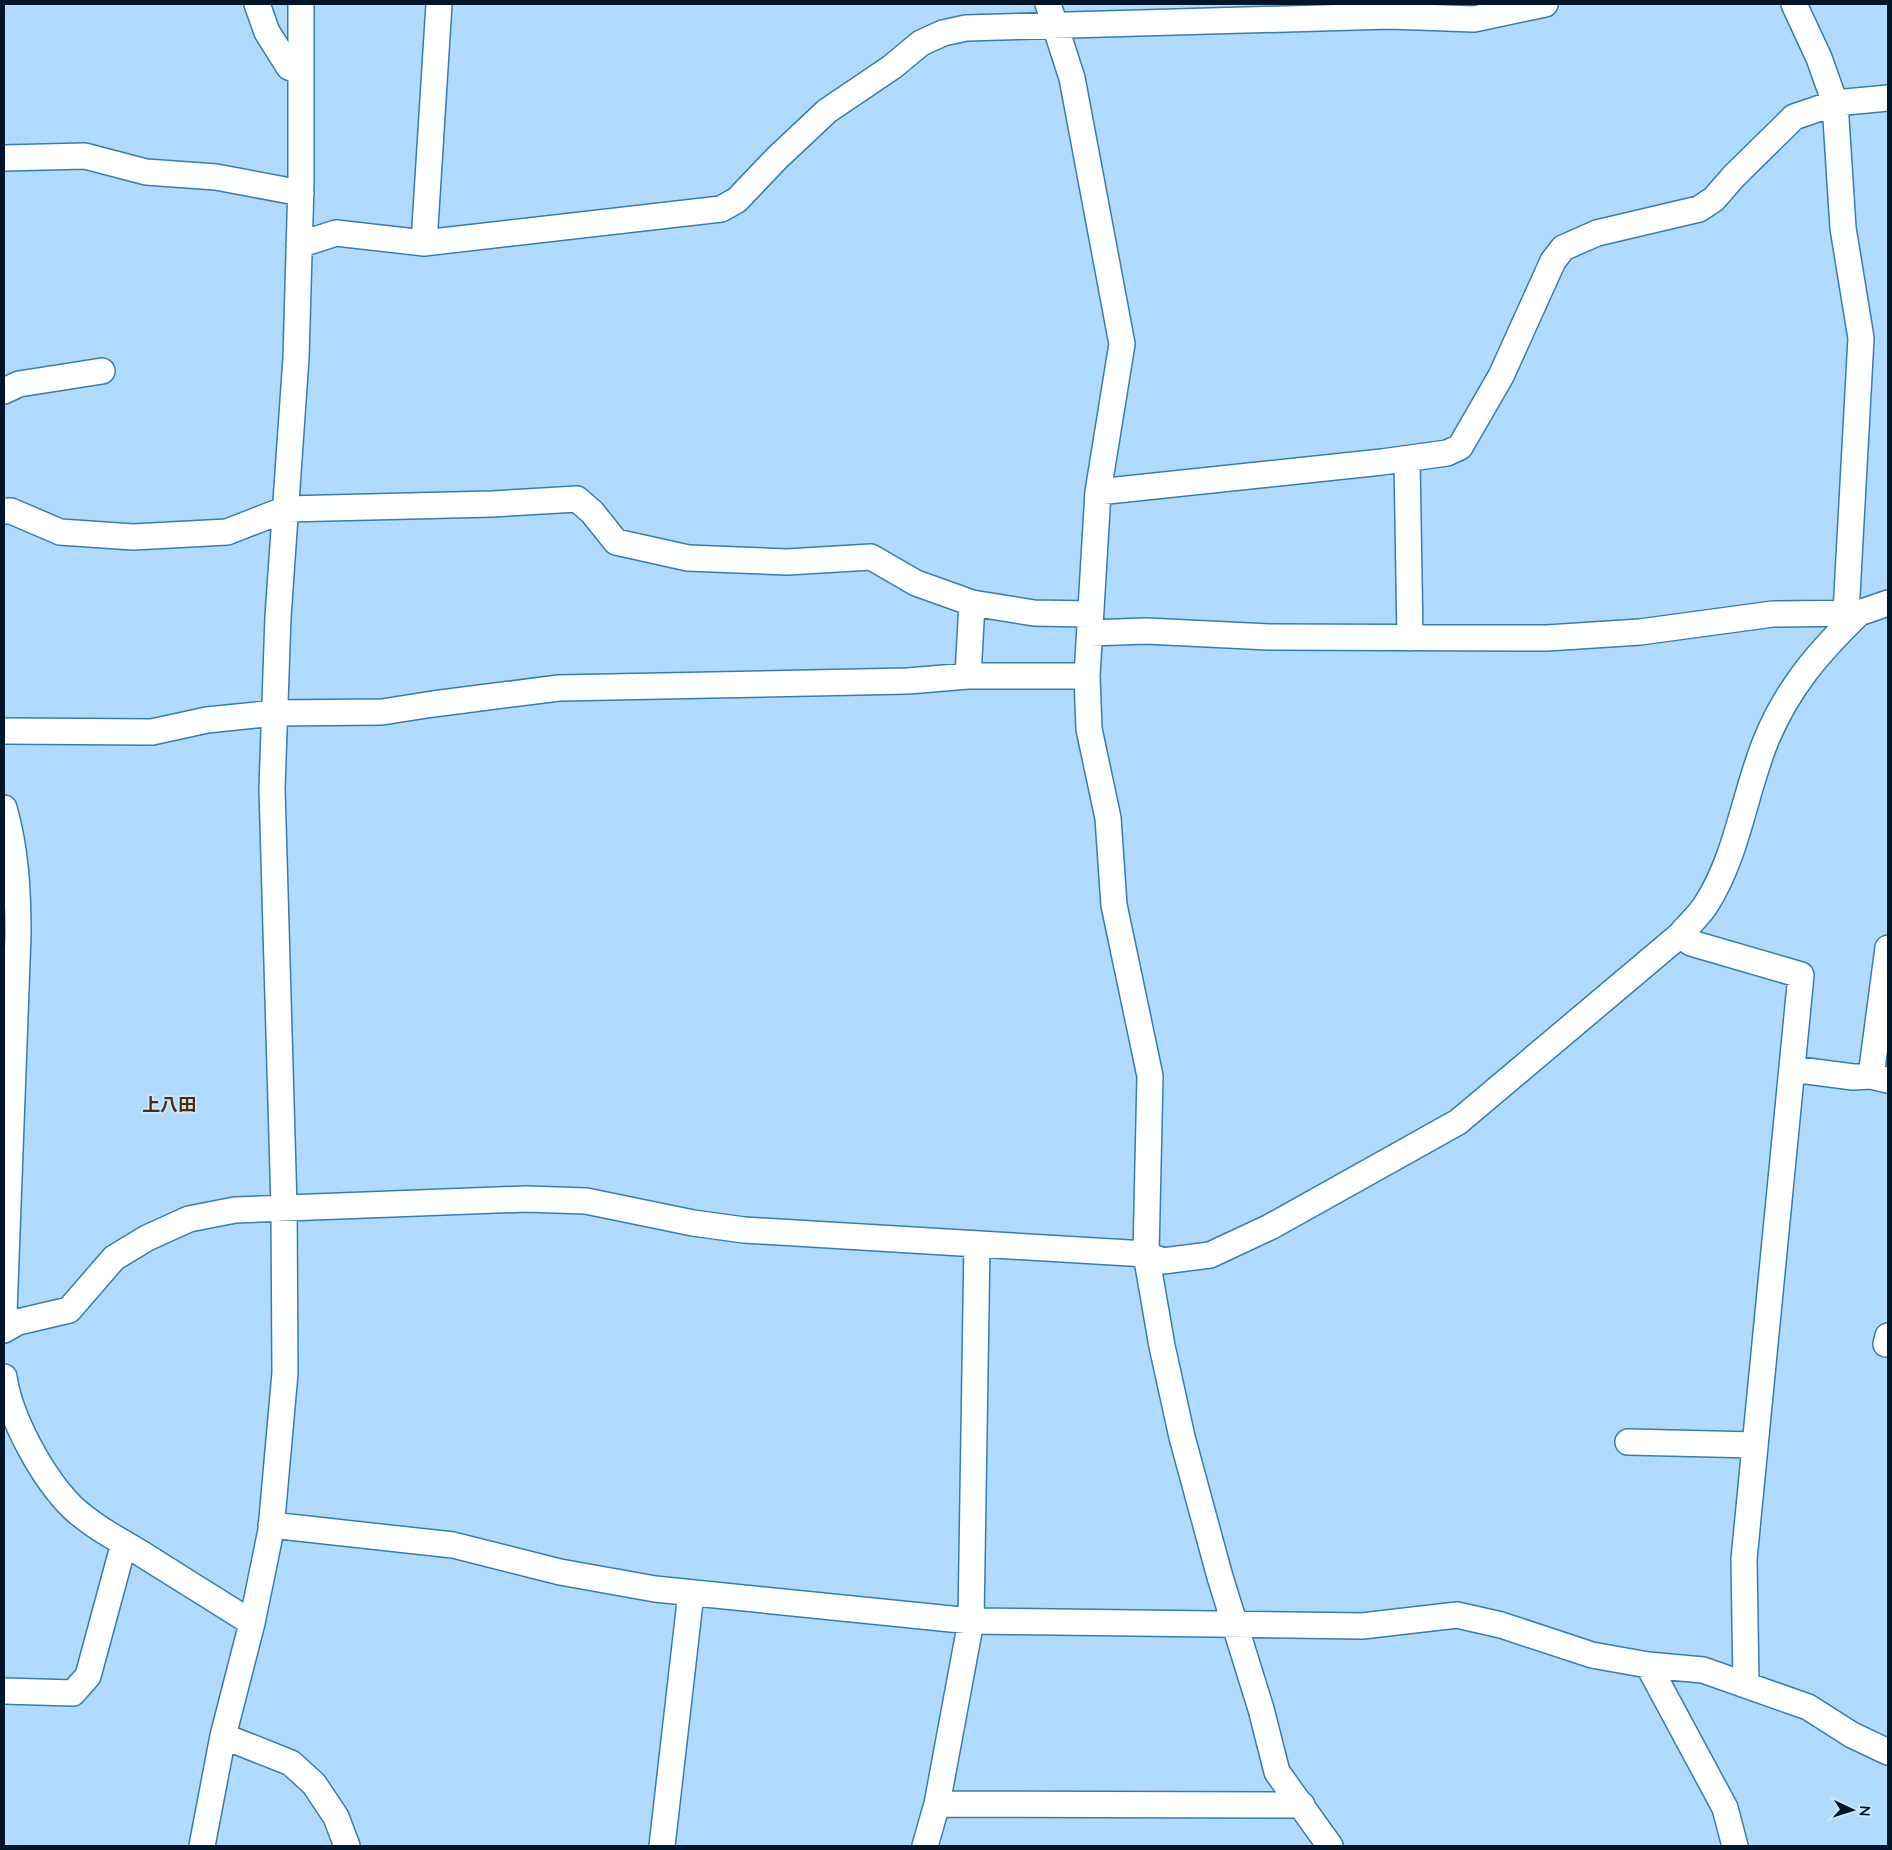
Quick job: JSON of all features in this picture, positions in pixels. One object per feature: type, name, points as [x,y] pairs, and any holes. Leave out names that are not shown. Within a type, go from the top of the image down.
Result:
[{"type":"street","points":[[257,4],[267,32],[289,68],[301,72]]},
{"type":"street","points":[[202,1846],[223,1736],[252,1622],[271,1525],[284,1373],[284,1207],[272,788],[278,617],[296,358],[301,193],[301,4]]},
{"type":"street","points":[[424,243],[438,4]]},
{"type":"street","points":[[299,245],[336,233],[424,243],[721,209],[737,200],[777,158],[827,111],[892,66],[921,43],[943,33],[966,28],[1052,15],[1390,16],[1474,19],[1545,4]]},
{"type":"street","points":[[4,1330],[18,1322],[69,1310],[114,1258],[147,1238],[189,1219],[235,1210],[526,1199],[586,1201],[693,1223],[744,1230],[1146,1254],[1163,1261],[1210,1255],[1270,1227],[1458,1122],[1680,935],[1707,904],[1721,874],[1766,739],[1784,701],[1818,654],[1852,613],[1861,338],[1844,228],[1835,103],[1819,58],[1794,4]]},
{"type":"street","points":[[1052,15],[1072,78],[1122,344],[1098,492],[1087,676],[1088,728],[1108,818],[1114,905],[1150,1076],[1146,1254],[1162,1346],[1182,1437],[1261,1708],[1277,1772],[1330,1846]]},
{"type":"street","points":[[1098,492],[1407,459],[1446,453],[1460,447],[1501,376],[1553,261],[1563,248],[1596,233],[1699,210],[1714,199],[1740,169],[1794,117],[1835,103],[1888,98]]},
{"type":"street","points":[[4,158],[85,156],[146,172],[216,177],[301,193]]},
{"type":"street","points":[[4,391],[19,384],[102,371]]},
{"type":"street","points":[[1407,459],[1410,638]]},
{"type":"street","points":[[4,511],[11,511],[60,532],[132,537],[228,532],[286,509],[492,504],[577,499],[592,512],[616,542],[688,558],[787,562],[871,557],[916,583],[972,603],[1090,624],[1146,630],[1269,638],[1547,638],[1640,632],[1773,614],[1852,613],[1888,603]]},
{"type":"street","points":[[968,676],[972,603]]},
{"type":"street","points":[[4,731],[152,732],[207,720],[275,712],[382,712],[559,688],[908,681],[968,676],[1087,676]]},
{"type":"street","points":[[4,808],[12,836],[18,887],[11,917],[4,1313]]},
{"type":"street","points":[[1680,935],[1691,943],[1801,975],[1744,1559],[1746,1684]]},
{"type":"street","points":[[1792,1069],[1852,1077],[1880,1078],[1888,948]]},
{"type":"street","points":[[925,1846],[937,1804],[972,1621],[977,1244]]},
{"type":"street","points":[[4,1377],[6,1392],[20,1431],[45,1472],[72,1506],[124,1543],[252,1622]]},
{"type":"street","points":[[1628,1442],[1755,1445]]},
{"type":"street","points":[[271,1525],[453,1545],[560,1572],[691,1593],[972,1621],[1362,1626],[1457,1615],[1501,1624],[1592,1655],[1648,1665],[1703,1670],[1808,1707],[1852,1735],[1888,1752]]},
{"type":"street","points":[[4,1691],[73,1693],[88,1676],[124,1543]]},
{"type":"street","points":[[662,1846],[691,1593]]},
{"type":"street","points":[[1648,1665],[1725,1808],[1735,1846]]},
{"type":"street","points":[[223,1736],[291,1763],[314,1784],[336,1817],[347,1846]]},
{"type":"street","points":[[937,1804],[1302,1805]]},
{"type":"district","name":"上八田","points":[[169,1105]]}]
